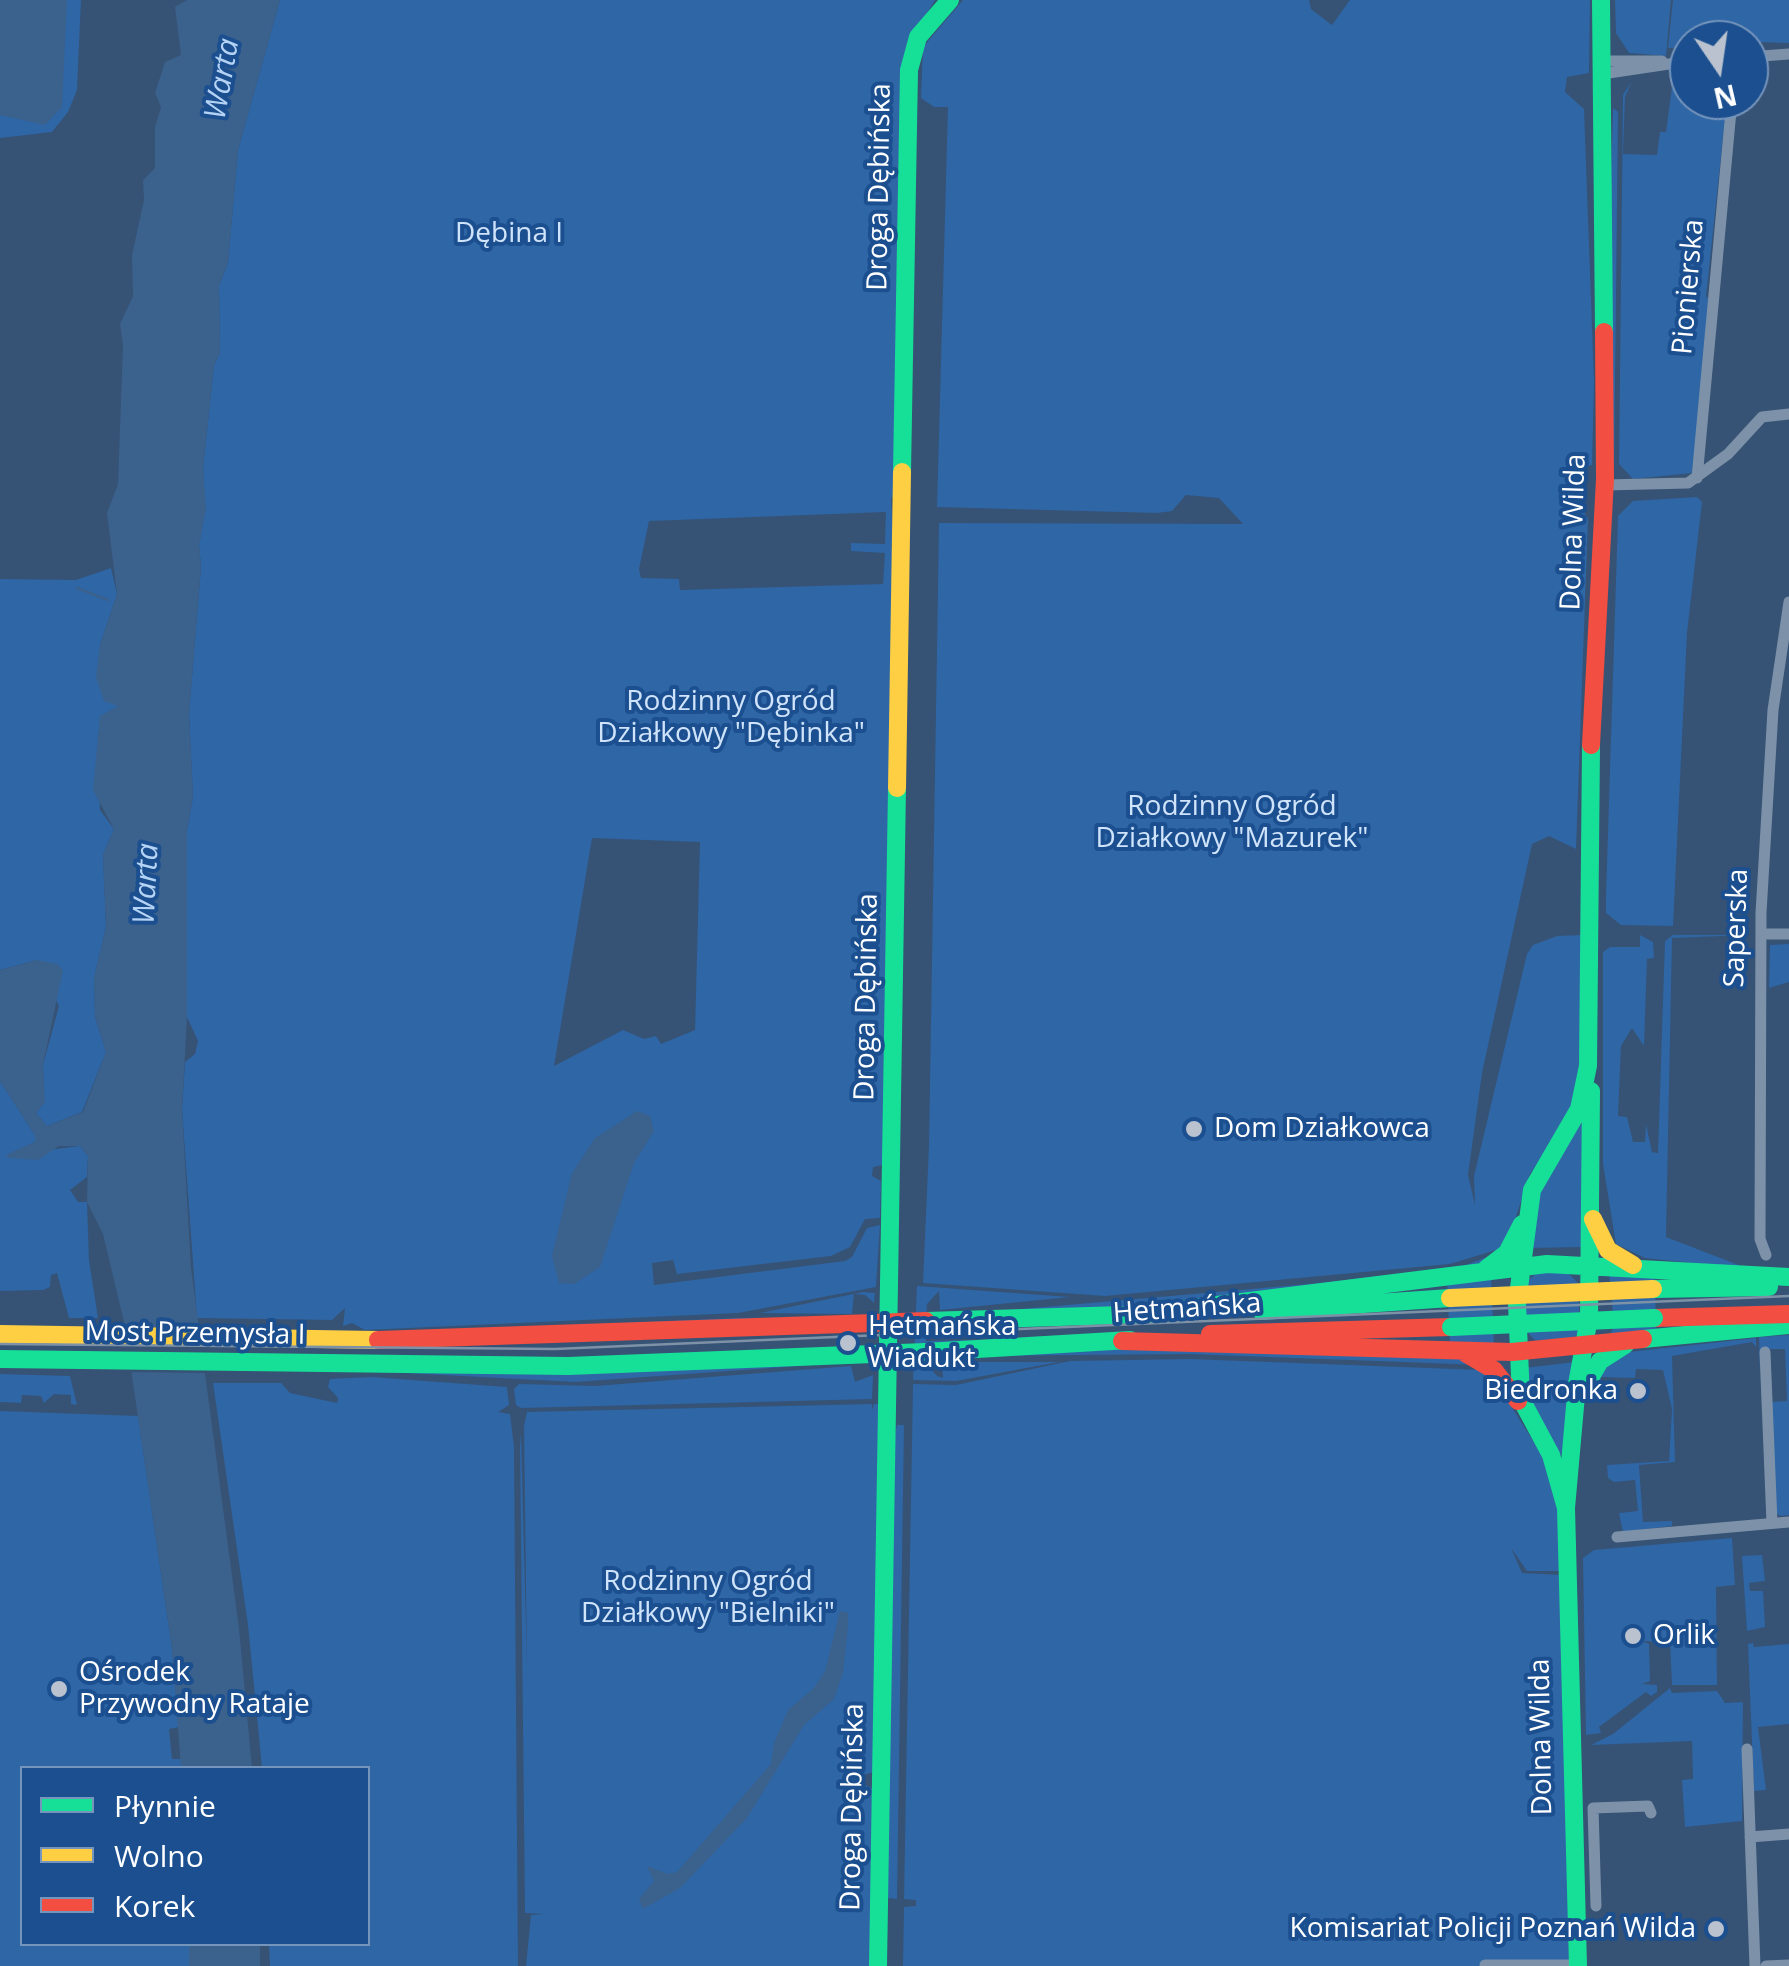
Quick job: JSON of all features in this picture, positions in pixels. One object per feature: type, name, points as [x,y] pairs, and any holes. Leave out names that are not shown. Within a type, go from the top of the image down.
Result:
[{"type":"main road","name":"Droga Dębińska","points":[[878,1966],[909,78],[912,54],[922,31],[950,0]]},
{"type":"main road","name":"Dolna Wilda","points":[[1578,1966],[1566,1508],[1584,1346],[1590,1204],[1590,766],[1605,485],[1601,0]]},
{"type":"main road","name":"Dolna Wilda","points":[[1566,1508],[1552,1456],[1525,1412],[1518,1352],[1521,1267],[1537,1175],[1583,1101],[1588,1066]]},
{"type":"main road","points":[[1590,1204],[1604,1245],[1640,1268]]},
{"type":"main road","points":[[1470,1274],[1502,1258],[1529,1210]]},
{"type":"main road","points":[[1145,1314],[1521,1267],[1588,1265],[1789,1277]]},
{"type":"main road","name":"Hetmańska","points":[[353,1341],[526,1339],[1789,1286]]},
{"type":"main road","name":"Hetmańska","points":[[352,1364],[582,1366],[926,1352],[1297,1330],[1789,1314]]},
{"type":"main road","points":[[1122,1341],[1518,1352],[1789,1325]]},
{"type":"main road","name":"Most Przemysła I","points":[[0,1334],[353,1341]]},
{"type":"main road","points":[[1576,1404],[1600,1361],[1641,1341]]},
{"type":"main road","points":[[1454,1350],[1494,1370],[1525,1412]]},
{"type":"main road","name":"Most Przemysła I","points":[[0,1358],[352,1364]]},
{"type":"street","points":[[1602,67],[1669,63]]},
{"type":"street","name":"Pionierska","points":[[1696,478],[1730,120]]},
{"type":"street","points":[[1605,485],[1670,486],[1696,478],[1728,454],[1762,418],[1789,414]]},
{"type":"street","name":"Saperska","points":[[1766,1255],[1760,1239],[1761,934],[1773,710],[1789,602]]},
{"type":"street","points":[[1761,934],[1789,934]]},
{"type":"street","points":[[1765,1352],[1772,1524]]},
{"type":"street","points":[[1617,1537],[1789,1522]]},
{"type":"street","points":[[1747,1749],[1755,1966]]},
{"type":"street","points":[[1591,1907],[1593,1808],[1648,1806],[1651,1813]]},
{"type":"street","points":[[1750,1837],[1789,1834]]},
{"type":"street","points":[[1485,1965],[1578,1966]]},
{"type":"street","points":[[1766,1966],[1789,1965]]},
{"type":"green space","points":[[0,0],[81,0],[77,90],[68,112],[52,132],[0,138]]},
{"type":"green space","name":"Dębina I","points":[[280,0],[935,0],[914,35],[895,495],[891,498],[894,553],[883,1165],[873,1167],[872,1176],[881,1181],[880,1218],[865,1219],[850,1247],[831,1256],[677,1274],[673,1260],[652,1263],[654,1285],[845,1261],[852,1257],[867,1228],[880,1225],[876,1287],[738,1313],[365,1330],[352,1323],[343,1326],[345,1308],[332,1320],[197,1318],[182,1110],[185,1062],[195,1054],[198,1041],[187,1017],[187,830],[193,797],[189,713],[201,567],[199,545],[205,509],[203,468],[214,365],[220,353],[219,286],[228,263],[238,150]],"holes":[[[886,512],[885,544],[851,543],[851,551],[885,553],[883,584],[680,590],[679,579],[641,578],[639,569],[649,521]],[[592,838],[700,842],[695,1030],[661,1044],[656,1036],[644,1039],[623,1030],[554,1066]]]},
{"type":"green space","name":"Rodzinny Ogród Działkowy \"Mazurek\"","points":[[963,0],[1309,0],[1311,9],[1332,25],[1350,0],[1590,0],[1589,73],[1567,77],[1565,92],[1584,109],[1594,382],[1592,465],[1562,473],[1588,519],[1576,849],[1549,836],[1532,844],[1482,1073],[1468,1175],[1475,1205],[1474,1176],[1527,954],[1533,945],[1557,936],[1583,935],[1580,1089],[1563,1129],[1530,1174],[1506,1247],[1450,1264],[1105,1296],[923,1283],[929,1145],[939,523],[1243,524],[1219,498],[1186,495],[1172,511],[1157,513],[937,507],[948,107],[934,107],[921,98],[923,47]]},
{"type":"green space","points":[[1615,0],[1671,0],[1666,56],[1629,53],[1616,33]]},
{"type":"green space","points":[[1673,0],[1789,0],[1789,43],[1769,42],[1769,20],[1671,20]]},
{"type":"green space","points":[[1632,81],[1625,97],[1623,154],[1657,155],[1660,132],[1666,132],[1669,110],[1669,120],[1725,120],[1706,297],[1712,299],[1692,473],[1633,479],[1619,464],[1623,95]]},
{"type":"green space","points":[[1613,108],[1618,112],[1614,480],[1609,250]]},
{"type":"green space","points":[[1697,497],[1702,502],[1687,633],[1673,926],[1621,925],[1606,913],[1618,516],[1633,501]]},
{"type":"green space","points":[[111,568],[117,594],[100,645],[119,706],[98,734],[98,755],[100,810],[114,829],[103,855],[106,927],[94,978],[95,1017],[106,1052],[82,1112],[47,1126],[36,1113],[44,1102],[43,1065],[59,1006],[37,960],[0,970],[0,579],[76,580]]},
{"type":"green space","points":[[1640,935],[1653,942],[1654,958],[1647,959],[1644,1046],[1632,1028],[1621,1046],[1618,1116],[1627,1117],[1633,1142],[1645,1142],[1646,1124],[1652,1152],[1658,1153],[1665,941],[1673,935],[1747,935],[1672,938],[1666,1237],[1749,1269],[1645,1258],[1616,1244],[1603,1164],[1603,952],[1610,947],[1640,947]]},
{"type":"green space","points":[[1789,944],[1789,982],[1769,988],[1770,945]]},
{"type":"green space","points":[[0,1081],[35,1135],[35,1142],[7,1155],[80,1146],[88,1156],[87,1177],[70,1190],[78,1202],[87,1202],[89,1260],[98,1318],[69,1318],[57,1273],[51,1275],[50,1287],[43,1290],[0,1291]]},
{"type":"green space","points":[[1583,1119],[1583,1247],[1529,1248],[1536,1197]]},
{"type":"green space","points":[[1487,1257],[1480,1265],[1160,1305],[975,1313],[1320,1283],[1461,1267]]},
{"type":"green space","points":[[1538,1272],[1568,1273],[1578,1283],[1580,1330],[1575,1337],[1536,1341],[1525,1330],[1526,1282]]},
{"type":"green space","points":[[1609,1272],[1655,1275],[1656,1331],[1608,1339],[1614,1326]]},
{"type":"green space","points":[[1491,1276],[1494,1346],[1450,1343],[1447,1281]]},
{"type":"green space","points":[[917,1286],[1070,1297],[940,1310],[939,1291],[927,1304],[926,1328],[1023,1327],[926,1331],[926,1341],[1024,1339],[926,1345],[926,1363],[937,1376],[943,1378],[942,1362],[1059,1362],[956,1381],[913,1380]]},
{"type":"green space","points":[[863,1292],[875,1293],[874,1303],[865,1295],[854,1294],[852,1314],[760,1313]]},
{"type":"green space","points":[[738,1318],[844,1318],[565,1331],[388,1333]]},
{"type":"green space","points":[[1789,1335],[1789,1515],[1781,1516],[1775,1513],[1771,1402],[1787,1401],[1785,1349],[1762,1349],[1760,1373],[1759,1337]]},
{"type":"green space","points":[[1756,1338],[1756,1347],[1752,1342],[1672,1356],[1675,1462],[1639,1465],[1643,1522],[1672,1521],[1672,1526],[1623,1532],[1619,1513],[1638,1511],[1635,1480],[1614,1482],[1608,1478],[1607,1465],[1669,1461],[1672,1409],[1663,1370],[1636,1369],[1635,1378],[1601,1377],[1600,1385],[1596,1384],[1605,1366],[1629,1352]]},
{"type":"green space","points":[[1150,1348],[1449,1355],[1482,1365],[1190,1354],[969,1356]]},
{"type":"green space","points":[[1190,1359],[1482,1370],[1499,1387],[1542,1455],[1557,1498],[1562,1571],[1527,1571],[1511,1548],[1522,1573],[1562,1575],[1569,1961],[1550,1966],[903,1966],[904,1907],[916,1906],[916,1900],[904,1899],[913,1384],[956,1385],[1070,1361]]},
{"type":"green space","points":[[1575,1362],[1561,1457],[1528,1405],[1524,1368]]},
{"type":"green space","points":[[841,1363],[575,1382],[387,1372]]},
{"type":"green space","points":[[851,1366],[855,1382],[873,1375],[872,1399],[521,1408],[516,1405],[514,1389],[519,1384],[595,1386]]},
{"type":"green space","points":[[0,1374],[70,1376],[77,1405],[71,1404],[71,1395],[54,1394],[44,1403],[41,1396],[22,1395],[21,1403],[0,1402]]},
{"type":"green space","points":[[371,1377],[507,1387],[509,1405],[498,1412],[510,1414],[514,1447],[518,1966],[270,1966],[269,1946],[370,1946],[370,1766],[262,1766],[248,1625],[213,1383],[281,1383],[290,1393],[337,1403],[338,1398],[328,1387],[330,1379]]},
{"type":"green space","name":"Rodzinny Ogród Działkowy \"Bielniki\"","points":[[872,1404],[872,1410],[874,1404],[880,1404],[874,1772],[863,1775],[863,1784],[874,1789],[874,1966],[526,1966],[531,1915],[544,1914],[525,1913],[520,1447],[521,1432],[527,1668],[527,1412]]},
{"type":"green space","name":"Ośrodek Przywodny Rataje","points":[[0,1411],[138,1416],[172,1648],[179,1727],[169,1729],[172,1759],[182,1759],[181,1766],[20,1766],[20,1946],[189,1946],[189,1966],[0,1966]]},
{"type":"green space","points":[[897,1425],[904,1425],[897,1899],[887,1898],[891,1454]]},
{"type":"green space","points":[[1732,1538],[1735,1585],[1716,1587],[1717,1685],[1672,1685],[1670,1642],[1642,1641],[1649,1644],[1650,1681],[1642,1684],[1657,1685],[1657,1692],[1651,1696],[1646,1692],[1599,1727],[1601,1733],[1586,1735],[1583,1558],[1594,1550]]},
{"type":"green space","points":[[1762,1555],[1765,1581],[1749,1583],[1750,1591],[1763,1591],[1765,1627],[1747,1631],[1742,1556]]},
{"type":"green space","points":[[1753,1643],[1754,1647],[1789,1644],[1789,1724],[1758,1727],[1766,1790],[1754,1791],[1748,1644]]},
{"type":"green space","points":[[1670,1688],[1672,1693],[1717,1691],[1725,1703],[1743,1702],[1742,1821],[1685,1827],[1682,1780],[1693,1779],[1692,1741],[1591,1745],[1613,1734]]},
{"type":"water","points":[[0,0],[67,0],[62,107],[45,125],[0,115]]},
{"type":"water","name":"Warta","points":[[187,0],[280,0],[238,150],[228,263],[219,286],[220,353],[214,365],[203,468],[206,509],[199,545],[201,567],[189,713],[193,797],[187,830],[187,1017],[182,1110],[191,1268],[239,1628],[252,1766],[181,1766],[172,1648],[124,1322],[103,1234],[87,1202],[88,1156],[80,1146],[59,1146],[38,1160],[9,1158],[6,1155],[35,1142],[35,1135],[0,1081],[0,970],[37,960],[57,964],[63,970],[43,1065],[45,1102],[36,1113],[47,1126],[83,1112],[106,1052],[95,1017],[94,978],[106,927],[103,855],[114,829],[93,790],[100,716],[118,706],[104,701],[96,677],[100,645],[117,594],[107,513],[118,484],[123,345],[120,324],[133,296],[132,255],[144,200],[143,180],[155,168],[155,127],[161,107],[155,93],[165,62],[181,55],[175,7]]},
{"type":"water","points":[[637,1111],[650,1116],[654,1131],[634,1163],[600,1267],[574,1284],[559,1283],[552,1256],[572,1173],[595,1138]]},
{"type":"water","points":[[840,1611],[848,1613],[848,1626],[843,1673],[834,1699],[804,1725],[747,1818],[680,1888],[643,1909],[639,1899],[654,1881],[647,1866],[668,1874],[677,1872],[771,1764],[774,1743],[788,1710],[814,1688],[825,1671]]},
{"type":"water","points":[[189,1946],[260,1946],[260,1966],[189,1966]]},
{"type":"pier","points":[[120,1327],[203,1328],[207,1373],[126,1372]]},
{"type":"waterway","points":[[77,588],[108,600]]},
{"type":"tram line","points":[[0,1344],[555,1349],[1789,1296]]},
{"type":"traffic: fast","points":[[902,472],[909,70],[918,37],[950,0]]},
{"type":"traffic: fast","points":[[1601,0],[1604,332]]},
{"type":"traffic: fast","points":[[1566,1508],[1551,1455],[1521,1399],[1517,1303],[1532,1190],[1579,1109],[1588,1066],[1591,745]]},
{"type":"traffic: fast","points":[[878,1966],[897,788]]},
{"type":"traffic: fast","points":[[1578,1966],[1566,1508],[1577,1384],[1589,1318],[1591,1091]]},
{"type":"traffic: fast","points":[[1486,1269],[1507,1253],[1522,1224]]},
{"type":"traffic: fast","points":[[1145,1314],[1547,1264],[1789,1277]]},
{"type":"traffic: fast","points":[[1653,1289],[1769,1287]]},
{"type":"traffic: fast","points":[[1261,1311],[1450,1298]]},
{"type":"traffic: fast","points":[[926,1321],[1155,1314]]},
{"type":"traffic: fast","points":[[1451,1327],[1654,1318]]},
{"type":"traffic: fast","points":[[1643,1339],[1789,1325]]},
{"type":"traffic: fast","points":[[926,1352],[1130,1340]]},
{"type":"traffic: fast","points":[[1583,1390],[1600,1361],[1625,1345]]},
{"type":"traffic: fast","points":[[873,1354],[926,1352]]},
{"type":"traffic: fast","points":[[0,1359],[568,1366],[873,1354]]},
{"type":"traffic: slow","points":[[897,788],[902,472]]},
{"type":"traffic: slow","points":[[1593,1219],[1608,1250],[1633,1265]]},
{"type":"traffic: slow","points":[[1450,1298],[1653,1289]]},
{"type":"traffic: slow","points":[[0,1334],[378,1340]]},
{"type":"traffic: jam","points":[[1591,745],[1605,479],[1604,332]]},
{"type":"traffic: jam","points":[[1654,1318],[1789,1314]]},
{"type":"traffic: jam","points":[[873,1323],[926,1321]]},
{"type":"traffic: jam","points":[[378,1340],[873,1323]]},
{"type":"traffic: jam","points":[[1210,1334],[1451,1327]]},
{"type":"traffic: jam","points":[[1122,1341],[1512,1352],[1643,1339]]},
{"type":"traffic: jam","points":[[1465,1353],[1494,1370],[1518,1401]]},
{"type":"place","name":"Dom Działkowca","points":[[1194,1129]]},
{"type":"place","name":"Hetmańska Wiadukt","points":[[848,1343]]},
{"type":"place","name":"Biedronka","points":[[1638,1391]]},
{"type":"place","name":"Orlik","points":[[1633,1636]]},
{"type":"place","name":"Ośrodek Przywodny Rataje","points":[[59,1689]]},
{"type":"place","name":"Komisariat Policji Poznań Wilda","points":[[1716,1929]]},
{"type":"park label","name":"Rodzinny Ogród Działkowy \"Dębinka\"","points":[[731,718]]}]
